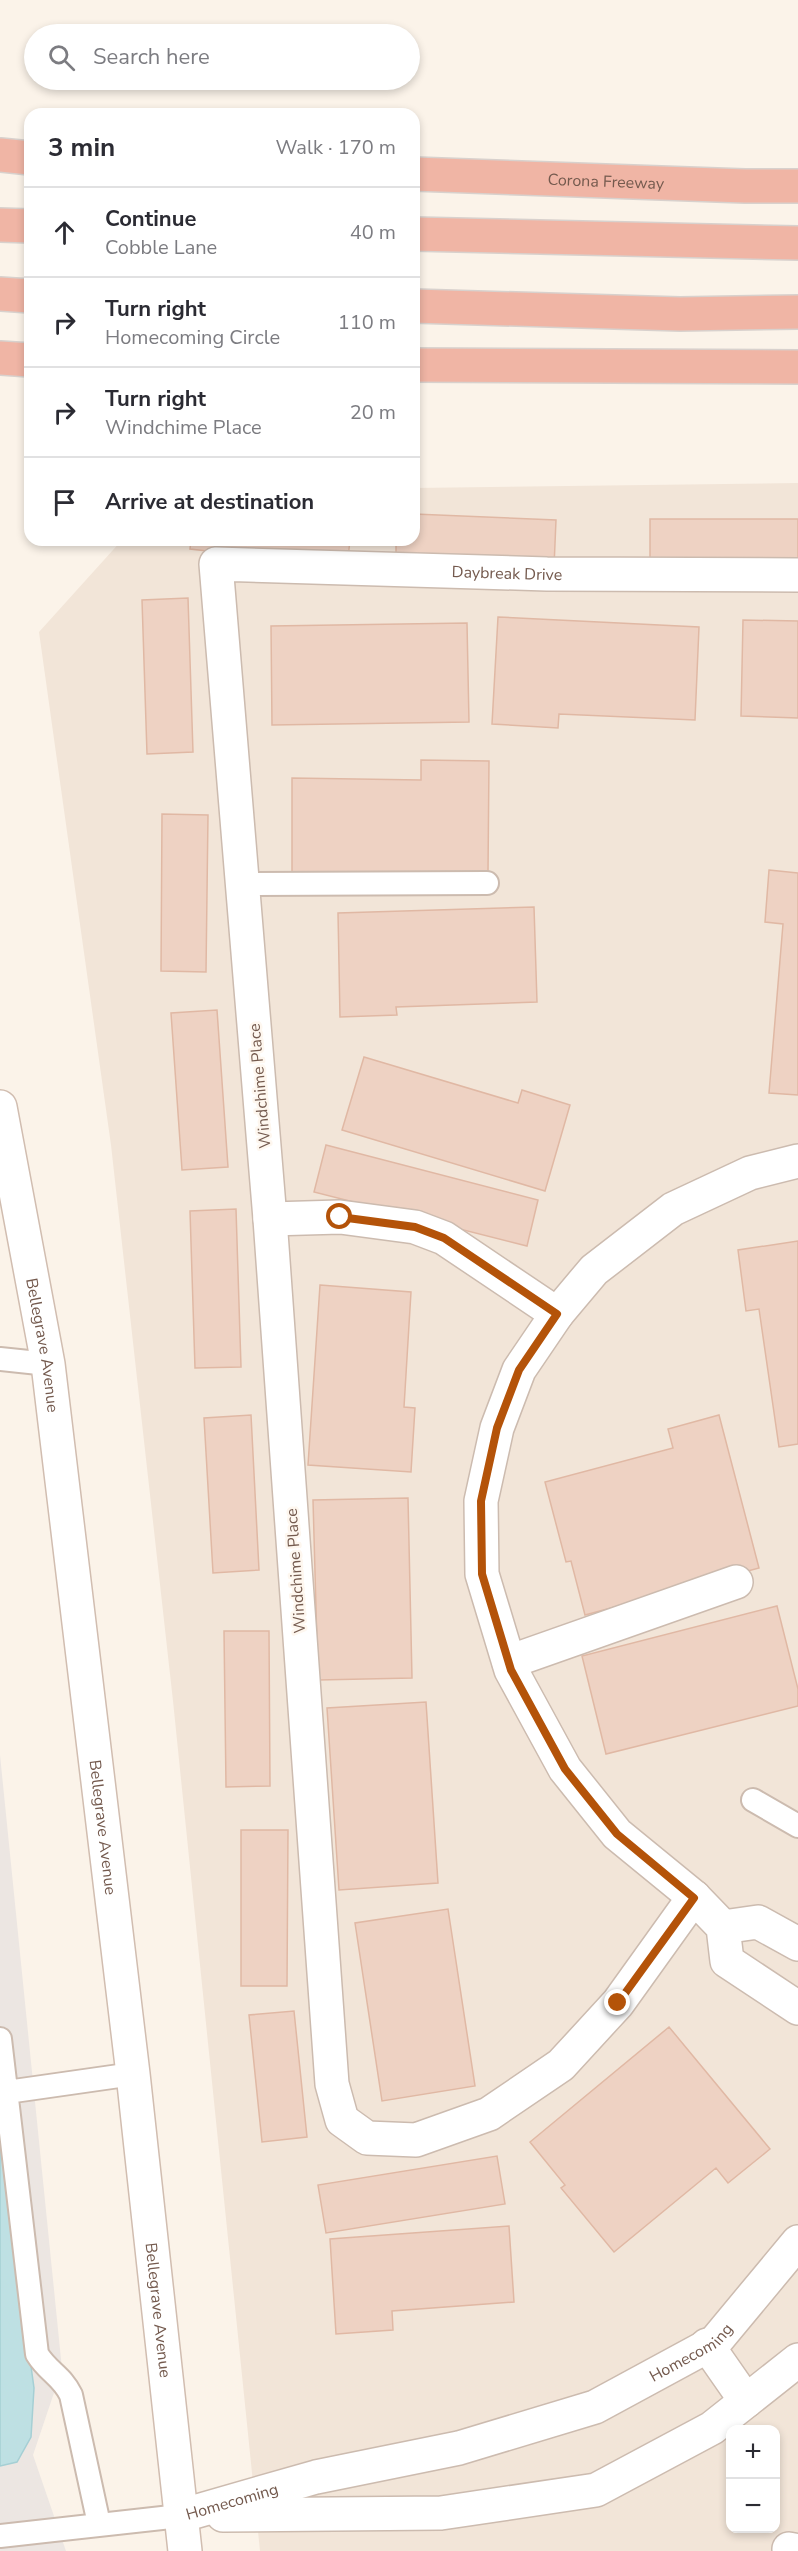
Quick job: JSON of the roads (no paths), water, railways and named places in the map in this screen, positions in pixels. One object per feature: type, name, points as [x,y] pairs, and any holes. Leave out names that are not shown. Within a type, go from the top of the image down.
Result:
[{"type":"highway","points":[[0,154],[24,157]]},
{"type":"highway","name":"Corona Freeway","points":[[420,174],[798,186]]},
{"type":"highway","points":[[0,225],[24,226]]},
{"type":"highway","points":[[420,234],[798,243]]},
{"type":"highway","points":[[0,294],[24,296]]},
{"type":"highway","points":[[420,306],[680,314],[798,312]]},
{"type":"highway","points":[[0,358],[24,360]]},
{"type":"highway","points":[[420,364],[798,367]]},
{"type":"street","name":"Daybreak Drive","points":[[216,564],[547,574],[798,576]]},
{"type":"street","name":"Windchime Place","points":[[216,564],[270,1219],[332,2084],[342,2120],[367,2138],[416,2140],[489,2114],[561,2065],[618,2003],[694,1898]]},
{"type":"street","name":"Bellegrave Avenue","points":[[0,1107],[48,1364],[133,2074],[185,2551]]},
{"type":"street","points":[[798,1161],[750,1173],[673,1209],[594,1270],[557,1314],[519,1370],[497,1428],[481,1501],[482,1574],[509,1662],[565,1769],[617,1834],[694,1898],[723,1927],[727,1961],[798,2008]]},
{"type":"street","points":[[270,1219],[340,1217],[415,1227],[444,1238],[557,1314]]},
{"type":"street","points":[[509,1662],[736,1582]]},
{"type":"street","points":[[723,1927],[758,1922],[798,1944]]},
{"type":"street","name":"Homecoming","points":[[180,2516],[316,2477],[459,2448],[595,2407],[715,2342],[798,2242]]},
{"type":"street","points":[[708,2345],[746,2401]]},
{"type":"street","name":"Homecoming","points":[[180,2516],[441,2513],[596,2490],[712,2428],[798,2360]]},
{"type":"lane","points":[[243,884],[487,883]]},
{"type":"lane","points":[[0,1359],[48,1364]]},
{"type":"lane","points":[[753,1800],[798,1826]]},
{"type":"lane","points":[[0,2039],[37,2354],[47,2370],[64,2380],[71,2395],[99,2524]]},
{"type":"lane","points":[[7,2092],[133,2074]]},
{"type":"lane","points":[[0,2536],[180,2516]]},
{"type":"water","points":[[0,2142],[34,2388],[31,2437],[17,2462],[0,2466]]}]
